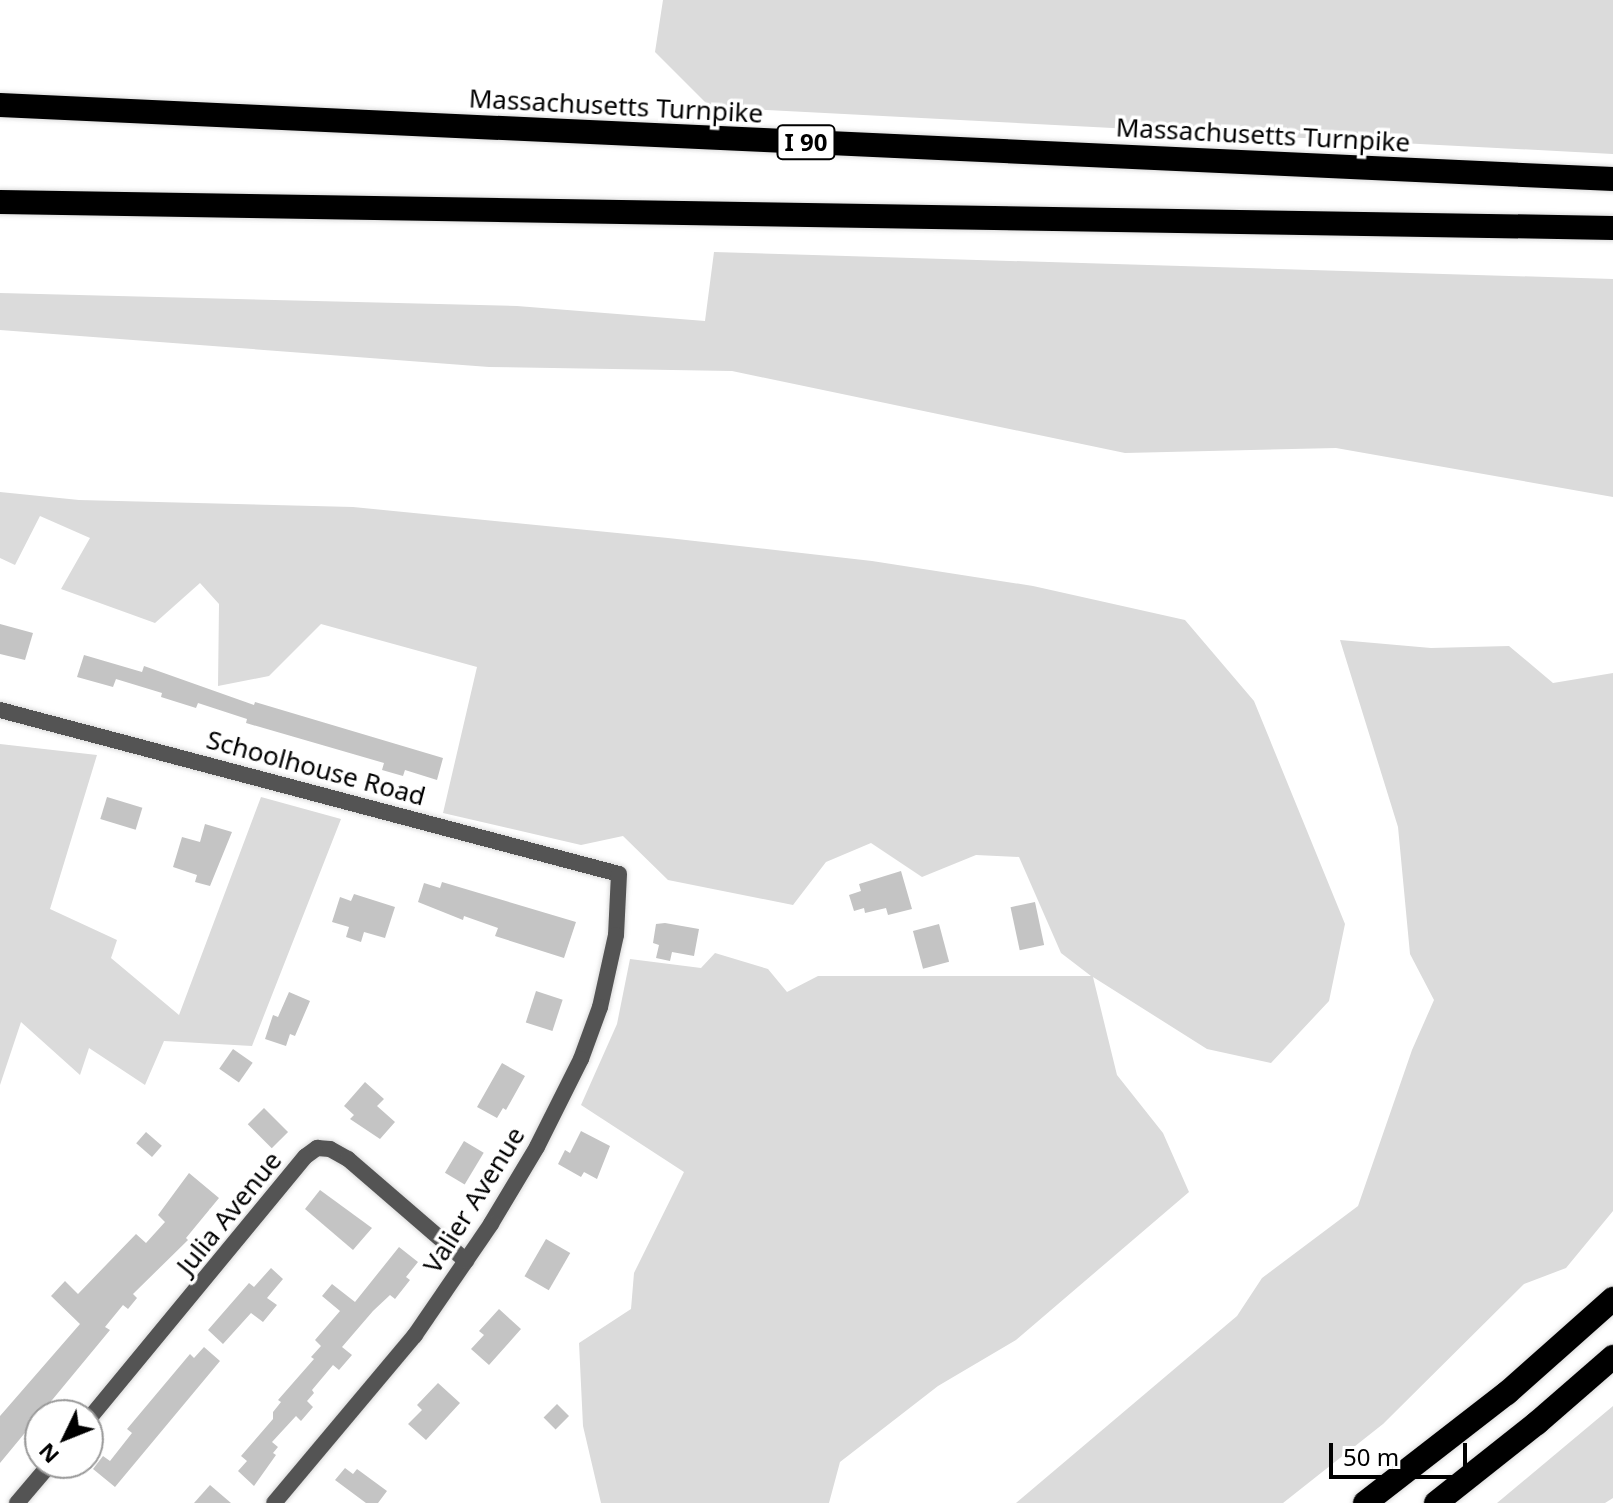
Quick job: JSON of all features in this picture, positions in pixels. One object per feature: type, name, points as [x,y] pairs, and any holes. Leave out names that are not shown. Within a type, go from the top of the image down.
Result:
[{"type":"highway","name":"Massachusetts Turnpike","points":[[0,105],[1613,179]]},
{"type":"highway","points":[[0,202],[1613,228]]},
{"type":"highway","points":[[1365,1503],[1507,1393],[1613,1299]]},
{"type":"highway","points":[[1436,1503],[1537,1423],[1613,1357]]},
{"type":"street","name":"Schoolhouse Road","points":[[0,710],[619,874]]},
{"type":"street","name":"Valier Avenue","points":[[274,1503],[382,1377],[466,1261],[537,1147],[587,1042],[612,959],[619,874]]},
{"type":"street","name":"Julia Avenue","points":[[104,1401],[306,1156],[317,1148],[330,1149],[348,1159],[466,1261]]},
{"type":"street","points":[[17,1503],[37,1479]]},
{"type":"shaded area","points":[[663,0],[1613,0],[1613,154],[710,107],[655,52]]},
{"type":"shaded area","points":[[714,252],[1613,279],[1613,497],[1336,448],[1125,453],[732,371],[489,367],[0,330],[0,293],[517,306],[705,321]]},
{"type":"shaded area","points":[[0,492],[79,500],[353,507],[668,538],[872,561],[1033,586],[1185,620],[1254,701],[1345,924],[1329,1001],[1271,1063],[1207,1049],[1093,977],[1117,1075],[1163,1133],[1189,1192],[1016,1340],[938,1386],[840,1462],[829,1503],[601,1503],[583,1426],[579,1343],[631,1309],[634,1273],[684,1172],[581,1105],[617,1024],[630,959],[701,968],[715,953],[768,969],[787,992],[818,976],[1091,976],[1061,953],[1019,857],[976,855],[922,877],[871,843],[826,862],[793,905],[668,880],[623,836],[581,845],[443,813],[477,667],[321,624],[269,676],[218,686],[219,604],[200,583],[155,623],[61,589],[90,538],[40,516],[15,565],[0,558]]},
{"type":"shaded area","points":[[1340,640],[1431,648],[1509,646],[1553,683],[1613,673],[1613,1211],[1566,1268],[1524,1284],[1383,1424],[1283,1503],[1016,1503],[1237,1316],[1262,1278],[1358,1206],[1412,1050],[1434,1000],[1410,954],[1398,827]]},
{"type":"shaded area","points":[[0,744],[97,755],[50,909],[117,940],[111,958],[179,1015],[261,797],[341,819],[252,1046],[164,1041],[145,1085],[89,1048],[80,1075],[21,1022],[0,1085]]},
{"type":"shaded area","points":[[1613,1406],[1613,1498],[1605,1503],[1497,1503]]},
{"type":"building","points":[[0,624],[33,633],[25,660],[0,654]]},
{"type":"building","points":[[84,655],[142,672],[144,666],[254,705],[255,702],[443,758],[437,780],[405,770],[403,776],[382,770],[384,763],[246,723],[247,719],[198,703],[196,708],[161,697],[162,693],[116,679],[113,687],[77,677]]},
{"type":"building","points":[[107,797],[142,808],[136,830],[100,819]]},
{"type":"building","points":[[205,824],[232,832],[210,886],[195,882],[197,875],[173,867],[182,837],[200,842]]},
{"type":"building","points":[[901,871],[912,909],[888,915],[886,908],[865,913],[864,908],[854,911],[849,895],[861,891],[859,884]]},
{"type":"building","points":[[442,882],[576,922],[564,958],[495,936],[498,928],[464,916],[463,920],[418,902],[424,883],[440,888]]},
{"type":"building","points":[[354,894],[395,907],[385,938],[364,932],[361,942],[346,937],[349,927],[332,922],[340,897],[351,901]]},
{"type":"building","points":[[1035,902],[1044,945],[1020,950],[1011,907]]},
{"type":"building","points":[[656,924],[699,929],[694,956],[672,952],[670,961],[656,958],[659,945],[653,943]]},
{"type":"building","points":[[939,924],[949,962],[923,969],[913,931]]},
{"type":"building","points":[[536,991],[563,1000],[552,1031],[526,1022]]},
{"type":"building","points":[[289,992],[310,1001],[295,1036],[290,1034],[286,1046],[265,1039],[273,1015],[278,1017]]},
{"type":"building","points":[[233,1049],[253,1063],[239,1082],[219,1069]]},
{"type":"building","points":[[502,1063],[525,1076],[506,1110],[503,1108],[497,1118],[477,1107]]},
{"type":"building","points":[[365,1082],[384,1099],[377,1106],[395,1122],[380,1139],[350,1119],[354,1115],[344,1106]]},
{"type":"building","points":[[264,1108],[288,1132],[272,1148],[248,1124]]},
{"type":"building","points":[[581,1131],[610,1146],[597,1179],[584,1172],[581,1177],[558,1164],[565,1150],[570,1153]]},
{"type":"building","points":[[146,1132],[162,1146],[152,1157],[136,1143]]},
{"type":"building","points":[[464,1141],[484,1153],[465,1185],[445,1173]]},
{"type":"building","points":[[189,1173],[219,1198],[186,1238],[188,1240],[133,1294],[137,1298],[128,1309],[123,1305],[105,1327],[110,1330],[53,1399],[24,1399],[24,1434],[0,1463],[0,1416],[80,1324],[51,1296],[65,1281],[78,1294],[136,1234],[146,1243],[165,1222],[158,1215]]},
{"type":"building","points":[[320,1190],[372,1228],[353,1250],[305,1209]]},
{"type":"building","points":[[546,1239],[570,1253],[549,1290],[524,1276]]},
{"type":"building","points":[[399,1247],[418,1262],[406,1277],[410,1280],[395,1299],[390,1295],[373,1311],[342,1347],[352,1355],[339,1370],[333,1365],[312,1390],[314,1393],[307,1401],[313,1407],[301,1421],[296,1416],[272,1442],[278,1447],[273,1453],[276,1455],[254,1486],[238,1471],[247,1461],[241,1456],[273,1419],[273,1412],[281,1402],[278,1400],[314,1359],[311,1357],[321,1346],[315,1340],[340,1311],[322,1296],[332,1284],[355,1302]]},
{"type":"building","points":[[271,1268],[283,1279],[267,1298],[277,1305],[263,1322],[251,1313],[223,1344],[208,1330],[249,1283],[254,1287]]},
{"type":"building","points":[[499,1309],[521,1329],[489,1365],[471,1349],[484,1335],[479,1331]]},
{"type":"building","points":[[204,1347],[220,1361],[115,1487],[104,1478],[104,1457],[110,1461],[132,1433],[127,1429],[190,1354],[194,1358]]},
{"type":"building","points":[[438,1383],[460,1403],[426,1440],[408,1424],[422,1410],[417,1405]]},
{"type":"building","points":[[557,1404],[569,1416],[556,1429],[544,1417]]},
{"type":"building","points":[[345,1468],[353,1474],[357,1469],[387,1491],[378,1503],[366,1503],[335,1480]]},
{"type":"building","points":[[210,1485],[231,1503],[194,1503]]}]
